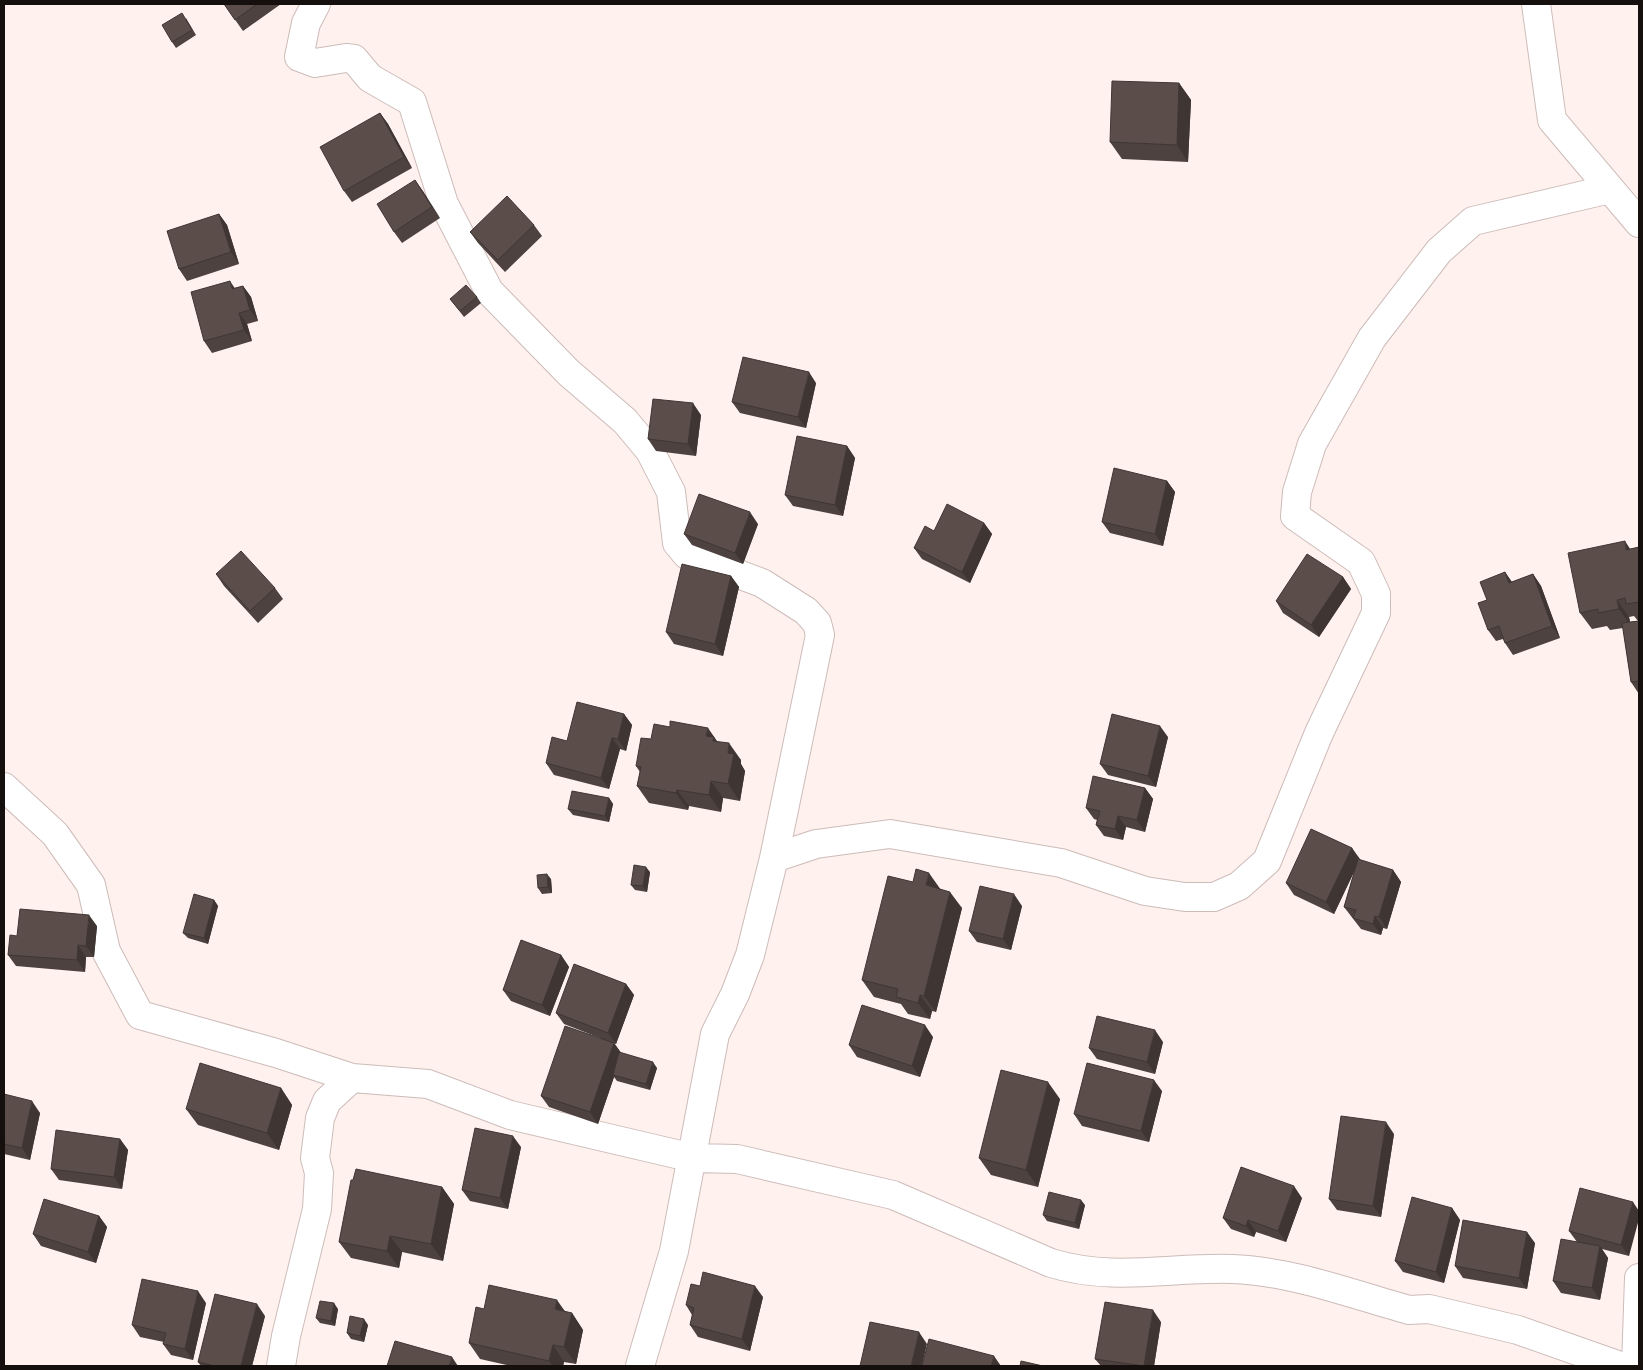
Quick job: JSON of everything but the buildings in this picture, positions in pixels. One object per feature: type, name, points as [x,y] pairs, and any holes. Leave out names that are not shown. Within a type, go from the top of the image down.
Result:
[{"type":"street","points":[[316,4],[306,23],[299,57],[315,63],[346,58],[354,59],[370,78],[412,102],[444,204],[489,291],[569,373],[625,422],[650,451],[670,492],[677,543],[687,555],[762,583],[806,611],[817,623],[820,635],[774,858],[750,955],[735,994],[715,1034],[674,1251],[640,1366]]},
{"type":"street","points":[[1536,4],[1552,120],[1639,224]]},
{"type":"street","points":[[774,858],[816,844],[890,834],[1060,864],[1145,891],[1185,896],[1214,897],[1239,886],[1267,861],[1319,733],[1376,613],[1376,594],[1361,562],[1295,516],[1297,492],[1312,444],[1372,338],[1439,251],[1473,221],[1610,189]]},
{"type":"street","points":[[4,787],[55,834],[91,885],[106,951],[140,1016],[276,1053],[352,1078],[428,1084],[510,1115],[693,1158],[737,1159],[894,1195],[1051,1263],[1077,1271],[1128,1273],[1232,1269],[1278,1274],[1409,1310],[1429,1309],[1518,1330],[1620,1366]]},
{"type":"street","points":[[281,1366],[290,1320],[317,1209],[319,1173],[315,1158],[320,1118],[327,1101],[352,1078]]},
{"type":"street","points":[[1636,1366],[1639,1278]]}]
